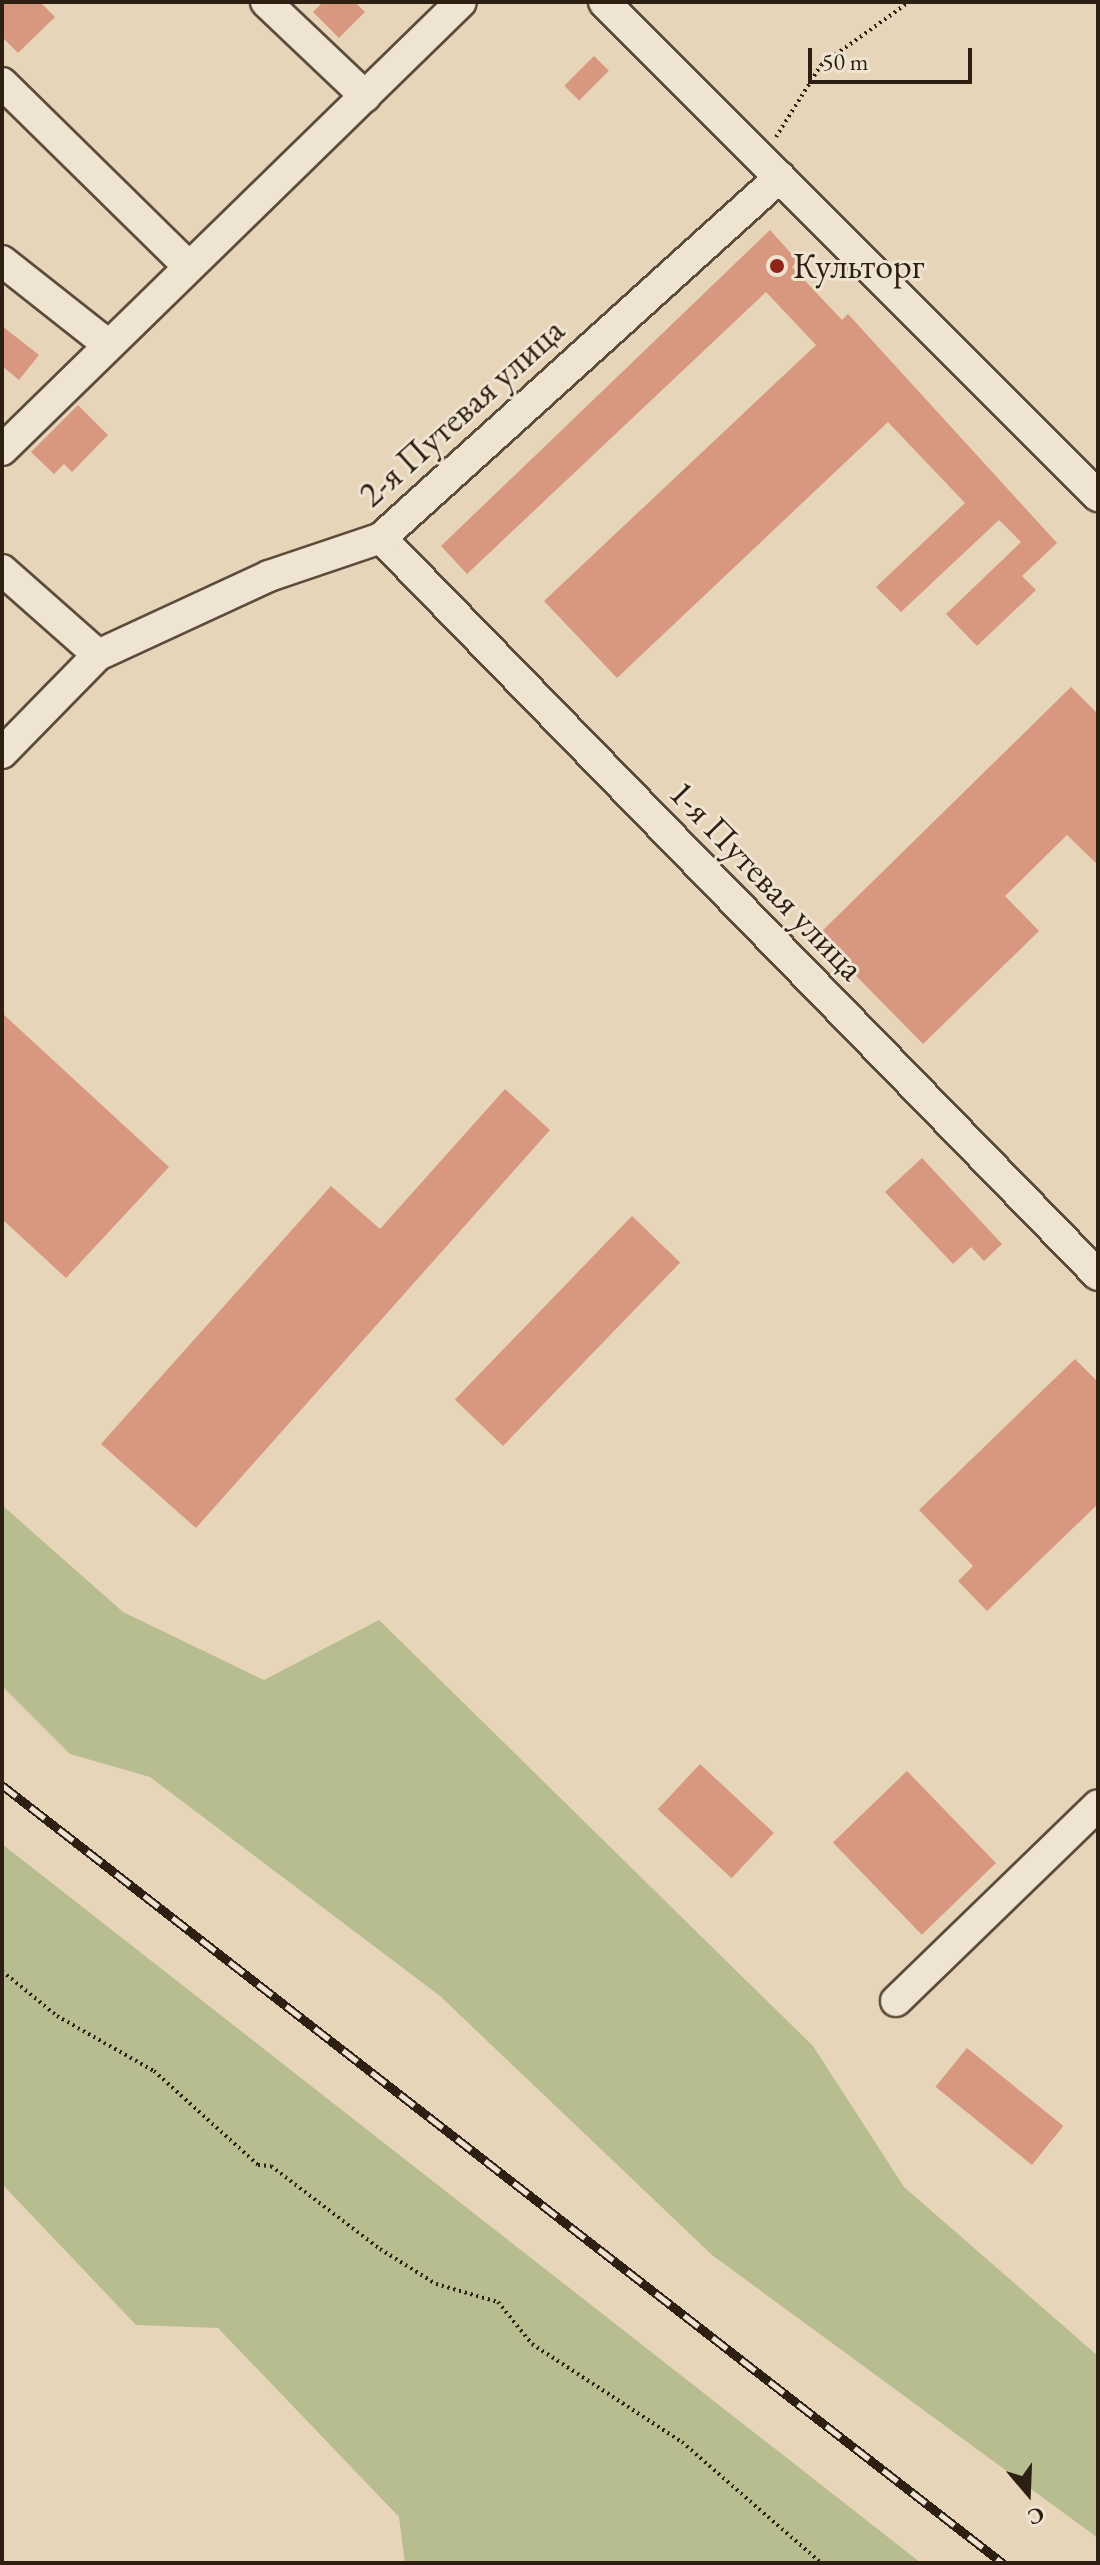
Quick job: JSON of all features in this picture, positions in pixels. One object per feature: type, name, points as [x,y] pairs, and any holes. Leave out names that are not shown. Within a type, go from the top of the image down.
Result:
[{"type":"street","points":[[266,2],[365,96]]},
{"type":"street","points":[[2,450],[107,344],[461,2]]},
{"type":"street","points":[[604,2],[1098,496]]},
{"type":"street","points":[[2,83],[188,266]]},
{"type":"street","name":"2-я Путевая улица","points":[[2,753],[98,655],[269,576],[381,538],[771,168]]},
{"type":"street","points":[[2,261],[107,344]]},
{"type":"street","name":"1-я Путевая улица","points":[[381,538],[1098,1275]]},
{"type":"street","points":[[2,570],[98,655]]},
{"type":"street","points":[[896,2001],[1098,1805]]},
{"type":"path","points":[[771,168],[821,65],[909,2]]},
{"type":"path","points":[[2,1971],[57,2016],[154,2071],[258,2165],[271,2166],[380,2249],[436,2284],[498,2302],[532,2344],[682,2442],[821,2563]]},
{"type":"green space","points":[[2,1505],[123,1612],[264,1680],[379,1620],[813,2046],[904,2187],[1098,2356],[1098,2538],[712,2255],[440,1996],[150,1777],[70,1754],[2,1686]]},
{"type":"green space","points":[[2,1844],[921,2563],[405,2563],[399,2517],[218,2328],[136,2325],[2,2184]]},
{"type":"building","points":[[2,2],[40,2],[55,17],[18,53],[2,37]]},
{"type":"building","points":[[323,2],[355,2],[365,12],[339,38],[313,12]]},
{"type":"building","points":[[594,56],[609,71],[579,101],[564,86]]},
{"type":"building","points":[[770,230],[798,261],[792,267],[842,320],[848,314],[1057,543],[1022,576],[1036,590],[977,646],[946,614],[1021,542],[999,520],[901,612],[876,587],[965,503],[888,422],[617,678],[544,601],[816,345],[766,292],[467,574],[441,546]]},
{"type":"building","points":[[2,326],[39,355],[19,380],[2,366]]},
{"type":"building","points":[[78,405],[108,435],[72,472],[64,464],[54,474],[31,452]]},
{"type":"building","points":[[1071,687],[1098,714],[1098,865],[1067,835],[1005,896],[1039,931],[923,1044],[817,936]]},
{"type":"building","points":[[2,1013],[169,1167],[66,1278],[2,1219]]},
{"type":"building","points":[[505,1089],[550,1130],[196,1528],[101,1444],[331,1186],[380,1229]]},
{"type":"building","points":[[922,1158],[1002,1244],[984,1261],[971,1247],[953,1264],[885,1192]]},
{"type":"building","points":[[632,1216],[680,1263],[503,1446],[455,1399]]},
{"type":"building","points":[[1075,1359],[1098,1382],[1098,1504],[987,1611],[958,1581],[973,1566],[919,1510]]},
{"type":"building","points":[[700,1764],[774,1833],[732,1878],[658,1809]]},
{"type":"building","points":[[907,1771],[996,1863],[922,1935],[833,1843]]},
{"type":"building","points":[[967,2048],[1063,2126],[1032,2165],[936,2087]]},
{"type":"railway","points":[[2,1785],[1003,2563]]},
{"type":"place","name":"Культорг","points":[[777,266]]}]
